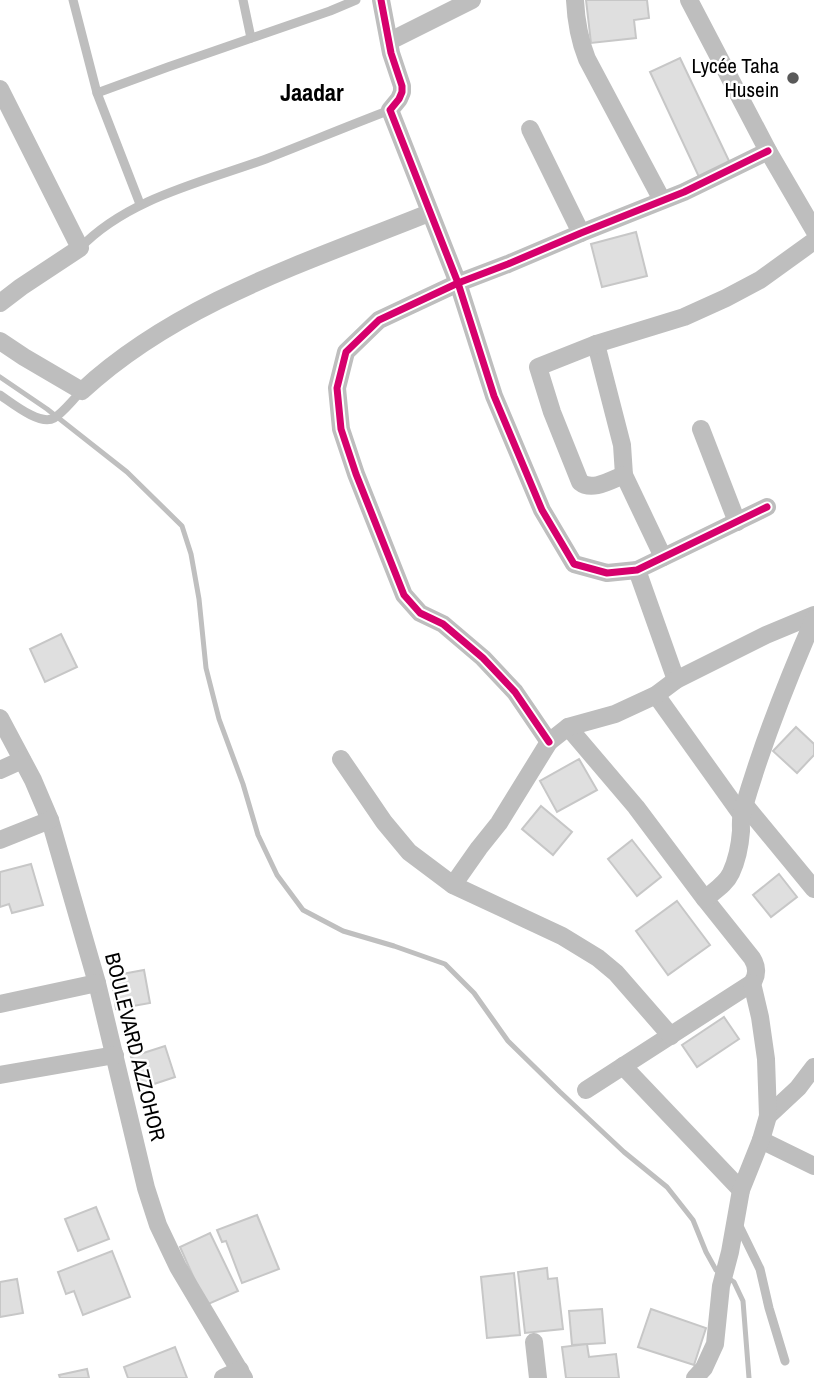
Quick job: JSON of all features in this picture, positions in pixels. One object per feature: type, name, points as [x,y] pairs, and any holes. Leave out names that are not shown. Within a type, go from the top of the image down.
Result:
[{"type":"street","points":[[381,0],[391,53],[402,86],[399,99],[390,110],[458,283],[499,408],[542,510],[574,564],[607,573],[637,570],[767,507]]},
{"type":"street","points":[[390,41],[472,0]]},
{"type":"street","points":[[575,0],[579,39],[586,59],[662,200]]},
{"type":"street","points":[[689,0],[768,151],[814,230]]},
{"type":"street","points":[[0,89],[80,248],[0,303]]},
{"type":"street","points":[[530,130],[581,233]]},
{"type":"street","points":[[549,742],[515,692],[483,658],[443,624],[420,613],[404,595],[341,429],[337,388],[346,352],[379,320],[458,283],[684,192],[768,151]]},
{"type":"street","points":[[0,341],[78,394],[123,357],[192,314],[277,274],[429,213]]},
{"type":"street","points":[[624,475],[594,486],[584,486],[580,482],[552,412],[538,367],[596,344],[684,317],[726,298],[760,280],[814,241]]},
{"type":"street","points":[[596,344],[622,445],[624,475],[663,558]]},
{"type":"street","points":[[701,429],[737,522]]},
{"type":"street","points":[[637,570],[676,680]]},
{"type":"street","points":[[453,886],[499,823],[549,742],[568,727],[615,714],[656,695],[676,680],[766,635],[814,617]]},
{"type":"street","points":[[705,899],[725,882],[732,872],[739,845],[743,809],[755,766],[814,617]]},
{"type":"street","points":[[656,695],[743,809],[814,890]]},
{"type":"street","name":"BOULEVARD AZZOHOR","points":[[0,718],[33,779],[50,820],[97,983],[146,1188],[158,1226],[178,1267],[242,1374]]},
{"type":"street","points":[[568,727],[636,807],[755,963],[755,978],[751,984],[586,1090]]},
{"type":"street","points":[[0,770],[22,760]]},
{"type":"street","points":[[341,760],[384,822],[409,852],[453,886],[562,936],[598,958],[616,973],[671,1036]]},
{"type":"street","points":[[0,840],[50,820]]},
{"type":"street","points":[[0,1004],[97,983]]},
{"type":"street","points":[[695,1378],[704,1368],[715,1344],[721,1286],[741,1190],[768,1116],[766,1059],[760,1017],[751,984]]},
{"type":"street","points":[[0,1075],[115,1055]]},
{"type":"street","points":[[623,1066],[741,1190]]},
{"type":"street","points":[[768,1116],[798,1088],[814,1067]]},
{"type":"street","points":[[761,1140],[814,1166]]},
{"type":"street","points":[[534,1342],[538,1378]]},
{"type":"street","points":[[711,1356],[714,1378]]},
{"type":"street","points":[[223,1378],[242,1374]]},
{"type":"lane","points":[[73,0],[97,93],[140,204]]},
{"type":"lane","points":[[243,0],[251,38]]},
{"type":"lane","points":[[97,93],[356,0]]},
{"type":"lane","points":[[80,248],[106,224],[140,204],[266,159],[390,110]]},
{"type":"lane","points":[[0,396],[29,414],[48,420],[57,416],[78,394]]},
{"type":"lane","points":[[735,1219],[760,1269],[785,1362]]},
{"type":"building","points":[[586,0],[647,0],[649,18],[634,20],[636,38],[591,43]]},
{"type":"building","points":[[680,58],[730,163],[699,177],[650,72]]},
{"type":"building","points":[[636,232],[647,276],[602,287],[591,244]]},
{"type":"building","points":[[61,634],[77,667],[45,682],[30,649]]},
{"type":"building","points":[[796,727],[814,744],[814,755],[797,773],[773,751]]},
{"type":"building","points":[[579,759],[597,790],[557,812],[540,781]]},
{"type":"building","points":[[541,806],[572,832],[553,855],[522,829]]},
{"type":"building","points":[[632,840],[661,877],[637,896],[608,859]]},
{"type":"building","points":[[31,864],[43,905],[12,913],[9,904],[0,907],[0,872]]},
{"type":"building","points":[[779,874],[797,897],[771,917],[753,895]]},
{"type":"building","points":[[677,901],[710,945],[668,975],[636,931]]},
{"type":"building","points":[[144,970],[150,1003],[116,1009],[111,976]]},
{"type":"building","points":[[724,1017],[739,1039],[697,1067],[682,1045]]},
{"type":"building","points":[[165,1046],[175,1077],[142,1088],[131,1057]]},
{"type":"building","points":[[96,1207],[109,1239],[78,1251],[65,1219]]},
{"type":"building","points":[[257,1215],[279,1269],[242,1283],[226,1241],[222,1242],[217,1230]]},
{"type":"building","points":[[210,1233],[238,1291],[206,1305],[180,1247]]},
{"type":"building","points":[[112,1251],[130,1297],[83,1315],[74,1291],[66,1294],[58,1272]]},
{"type":"building","points":[[547,1268],[548,1279],[557,1278],[563,1329],[525,1333],[518,1272]]},
{"type":"building","points":[[514,1273],[520,1335],[487,1338],[481,1277]]},
{"type":"building","points":[[17,1279],[23,1313],[0,1317],[0,1282]]},
{"type":"building","points":[[602,1309],[605,1343],[572,1345],[569,1311]]},
{"type":"building","points":[[651,1309],[706,1328],[694,1365],[638,1347]]},
{"type":"building","points":[[587,1344],[589,1357],[616,1354],[619,1378],[566,1378],[562,1347]]},
{"type":"building","points":[[175,1347],[187,1378],[128,1378],[124,1367]]},
{"type":"building","points":[[87,1369],[89,1378],[60,1378],[59,1375]]},
{"type":"waterway","points":[[0,377],[47,409],[127,472],[182,526],[191,554],[206,668],[219,719],[258,835],[277,875],[303,910],[343,931],[445,964],[474,993],[508,1041],[624,1152],[667,1187],[693,1220],[706,1252],[720,1273]]},
{"type":"waterway","points":[[728,1278],[734,1282],[743,1301],[749,1378]]},
{"type":"cycle path","points":[[381,0],[391,53],[402,86],[399,99],[390,110],[458,283],[494,396],[542,510],[574,564],[607,573],[637,570],[767,507]]},
{"type":"cycle path","points":[[549,742],[515,692],[483,658],[443,624],[420,613],[404,595],[341,429],[337,388],[346,352],[379,320],[458,283],[684,192],[768,151]]},
{"type":"place","name":"Lycée Taha Husein","points":[[793,78]]},
{"type":"district","name":"Jaadar","points":[[312,93]]}]
